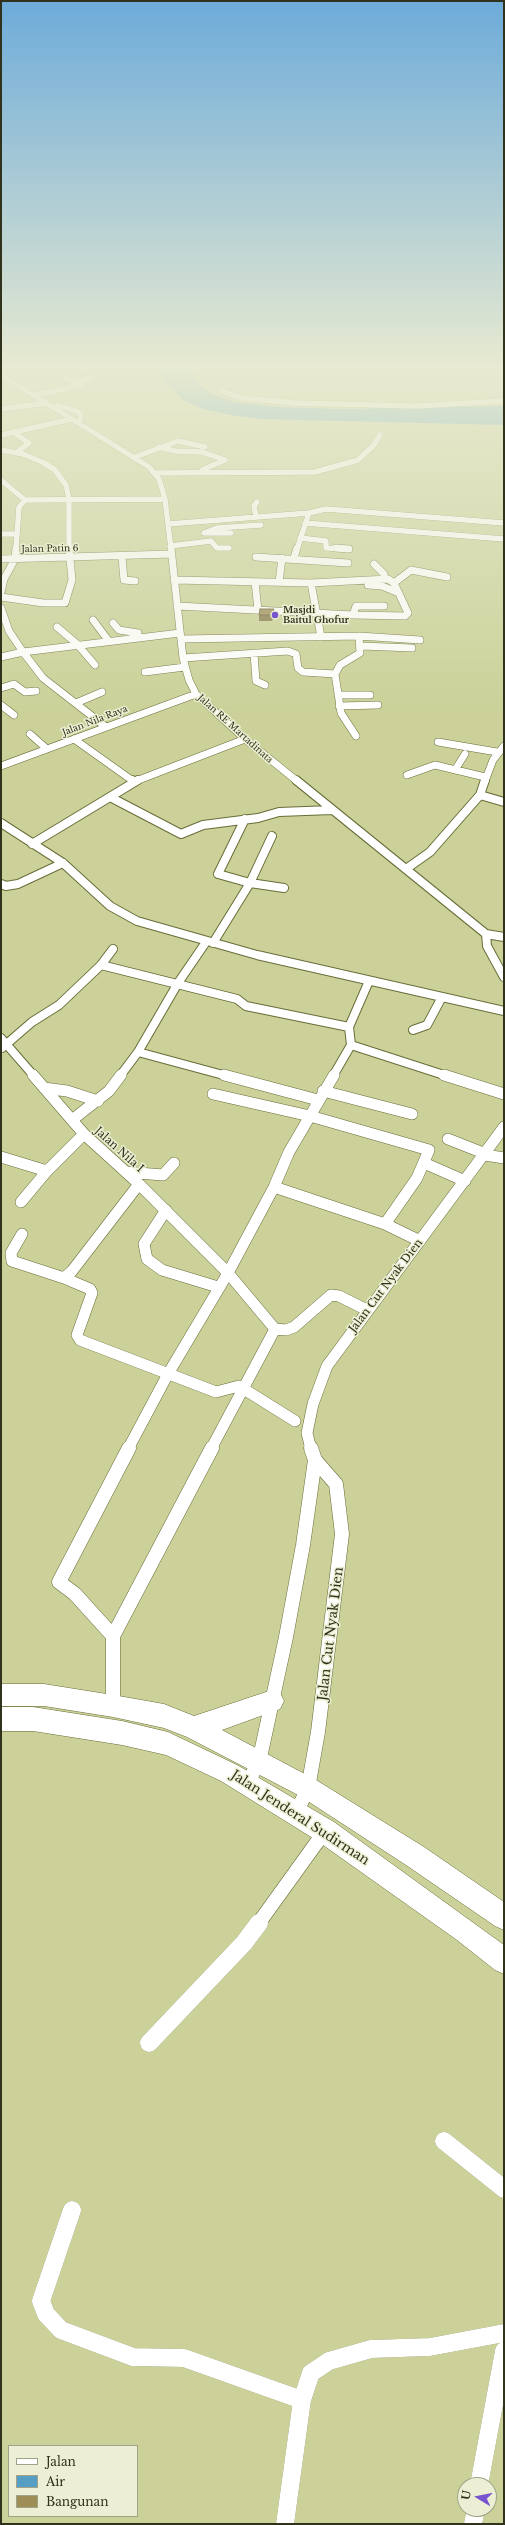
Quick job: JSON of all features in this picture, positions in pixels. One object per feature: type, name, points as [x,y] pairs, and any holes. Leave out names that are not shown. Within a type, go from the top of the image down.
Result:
[{"type":"highway","name":"Jalan Jenderal Sudirman","points":[[1,1695],[34,1695],[113,1706],[164,1716],[194,1728],[308,1788],[415,1856],[504,1917]]},
{"type":"highway","points":[[194,1728],[272,1701]]},
{"type":"highway","name":"Jalan Jenderal Sudirman","points":[[19,1719],[122,1733],[168,1744],[248,1782],[325,1831],[466,1931],[504,1961]]},
{"type":"street","points":[[1,597],[43,603],[67,602],[72,580],[69,558],[69,499],[65,484]]},
{"type":"street","name":"Jalan RE Martadinata","points":[[160,484],[165,498],[183,658],[196,694],[244,739],[486,934],[504,937]]},
{"type":"street","points":[[4,485],[25,500],[165,498]]},
{"type":"street","points":[[1,592],[3,579],[15,559],[19,507],[25,500]]},
{"type":"street","points":[[256,517],[254,506],[257,502]]},
{"type":"street","points":[[168,524],[309,513],[321,509],[504,523]]},
{"type":"street","points":[[294,558],[309,513]]},
{"type":"street","points":[[420,532],[426,516]]},
{"type":"street","points":[[234,519],[238,526]]},
{"type":"street","points":[[305,523],[503,539],[502,548]]},
{"type":"street","points":[[231,533],[204,533],[216,528],[261,525]]},
{"type":"street","points":[[1,534],[16,534]]},
{"type":"street","points":[[300,538],[326,541],[326,548],[348,549]]},
{"type":"street","points":[[170,546],[211,541],[214,542],[217,548],[229,548]]},
{"type":"street","name":"Jalan Patin 6","points":[[1,559],[171,554]]},
{"type":"street","points":[[122,556],[124,580],[135,581]]},
{"type":"street","points":[[256,557],[294,558],[348,563]]},
{"type":"street","points":[[279,582],[282,558]]},
{"type":"street","points":[[374,564],[384,574],[384,579]]},
{"type":"street","points":[[394,583],[411,570],[447,578]]},
{"type":"street","points":[[174,580],[311,583],[384,579],[394,583],[407,615],[353,615],[177,606]]},
{"type":"street","points":[[363,581],[366,584],[382,586],[399,593]]},
{"type":"street","points":[[255,582],[258,610]]},
{"type":"street","points":[[311,583],[318,613],[321,636]]},
{"type":"street","points":[[353,615],[356,606],[384,606]]},
{"type":"street","points":[[1,608],[9,630],[23,652],[43,678],[106,726]]},
{"type":"street","points":[[93,620],[108,640]]},
{"type":"street","points":[[113,623],[119,630],[138,633],[143,636]]},
{"type":"street","points":[[57,627],[77,644],[95,665]]},
{"type":"street","points":[[1,657],[23,652],[77,644],[143,636],[359,636],[420,640]]},
{"type":"street","points":[[356,736],[344,720],[339,706],[335,674],[340,665],[357,656],[361,646],[359,636]]},
{"type":"street","points":[[361,646],[412,648]]},
{"type":"street","points":[[183,658],[293,652],[298,657],[298,668],[303,672],[335,674]]},
{"type":"street","points":[[254,654],[256,681],[265,685]]},
{"type":"street","points":[[145,672],[185,667]]},
{"type":"street","points":[[1,688],[14,684],[25,692],[36,691]]},
{"type":"street","points":[[76,703],[102,692]]},
{"type":"street","name":"Jalan Nila Raya","points":[[1,766],[196,694]]},
{"type":"street","points":[[338,695],[370,694]]},
{"type":"street","points":[[1,704],[14,715]]},
{"type":"street","points":[[339,706],[378,705]]},
{"type":"street","points":[[30,734],[47,749]]},
{"type":"street","points":[[74,739],[134,782]]},
{"type":"street","points":[[32,844],[134,782],[244,739]]},
{"type":"street","points":[[438,742],[499,755]]},
{"type":"street","points":[[406,869],[430,852],[480,795],[485,777],[504,746]]},
{"type":"street","points":[[455,770],[465,754]]},
{"type":"street","points":[[407,775],[433,765],[485,777]]},
{"type":"street","points":[[480,795],[504,802]]},
{"type":"street","points":[[110,797],[179,834],[203,825],[244,822],[287,811],[335,812]]},
{"type":"street","points":[[244,822],[218,874],[250,884],[284,888]]},
{"type":"street","points":[[1,823],[62,864],[106,902],[137,921],[254,954],[504,1011]]},
{"type":"street","points":[[72,1120],[109,1091],[138,1052],[178,983],[250,884],[272,836]]},
{"type":"street","points":[[1,884],[6,886],[18,884],[62,864]]},
{"type":"street","points":[[486,934],[487,946],[504,977]]},
{"type":"street","points":[[3,1043],[59,1005],[102,965],[113,949]]},
{"type":"street","points":[[102,965],[178,983],[231,998],[246,1006],[349,1026]]},
{"type":"street","points":[[349,1026],[370,981]]},
{"type":"street","points":[[413,1030],[427,1025],[442,997]]},
{"type":"street","points":[[349,1026],[359,1047],[504,1094]]},
{"type":"street","name":"Jalan Nila I","points":[[3,1043],[84,1134],[166,1210],[231,1276],[275,1329]]},
{"type":"street","points":[[113,1636],[59,1583],[60,1579],[173,1376],[218,1287],[231,1276],[280,1189],[290,1152],[316,1119],[326,1095],[359,1047]]},
{"type":"street","points":[[138,1052],[412,1114]]},
{"type":"street","points":[[44,1088],[67,1092],[98,1101]]},
{"type":"street","points":[[213,1094],[316,1119],[429,1150],[417,1178],[385,1224]]},
{"type":"street","name":"Jalan Cut Nyak Dien","points":[[296,1813],[308,1788],[324,1686],[342,1534],[340,1504],[336,1484],[316,1460],[308,1433],[320,1381],[338,1349],[486,1154],[504,1127]]},
{"type":"street","points":[[21,1202],[47,1171],[84,1134]]},
{"type":"street","points":[[448,1139],[486,1154],[504,1158]]},
{"type":"street","points":[[1,1157],[47,1171]]},
{"type":"street","points":[[126,1172],[143,1172],[164,1175],[174,1163]]},
{"type":"street","points":[[424,1163],[465,1181]]},
{"type":"street","points":[[64,1278],[72,1271],[139,1184]]},
{"type":"street","points":[[280,1189],[385,1224],[420,1241]]},
{"type":"street","points":[[166,1210],[144,1244],[147,1259],[162,1270],[218,1287]]},
{"type":"street","points":[[22,1234],[11,1254],[12,1261],[64,1278],[90,1289],[92,1293],[77,1335],[80,1340],[216,1392],[237,1386],[244,1388],[295,1421]]},
{"type":"street","points":[[113,1706],[113,1636],[275,1329],[286,1330],[294,1327],[331,1295],[339,1296],[367,1310]]},
{"type":"street","name":"Jalan Cut Nyak Dien","points":[[248,1782],[259,1762],[272,1701],[303,1545],[316,1460]]},
{"type":"street","points":[[148,2043],[244,1943],[325,1831]]},
{"type":"street","points":[[444,2141],[504,2189]]},
{"type":"street","points":[[72,2210],[42,2301],[46,2314],[61,2330],[133,2357],[169,2356],[184,2358],[302,2400]]},
{"type":"street","points":[[285,2524],[302,2400],[311,2373],[329,2361],[371,2349],[430,2346],[504,2333]]},
{"type":"street","points":[[481,2477],[504,2351]]},
{"type":"building","points":[[260,609],[274,609],[272,615],[259,615]]},
{"type":"place","name":"Masjdi Baitul Ghofur","points":[[275,615]]}]
